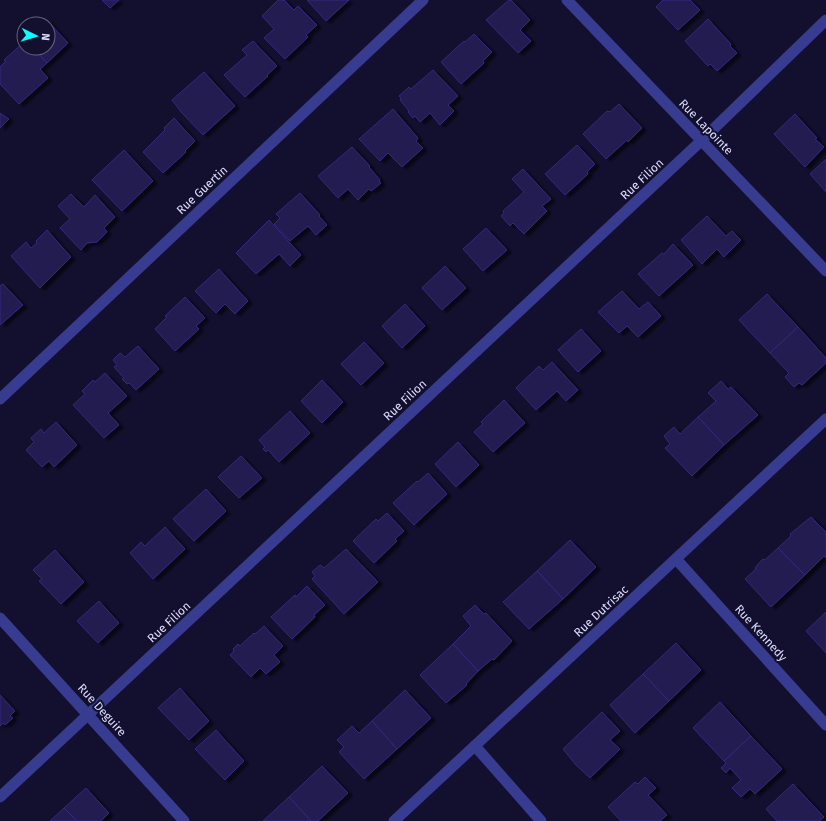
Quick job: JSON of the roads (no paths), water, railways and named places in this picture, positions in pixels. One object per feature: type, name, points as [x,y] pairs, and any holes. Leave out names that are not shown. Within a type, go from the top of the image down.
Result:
[{"type":"street","name":"Rue Guertin","points":[[0,399],[423,0]]},
{"type":"street","name":"Rue Lapointe","points":[[567,0],[826,271]]},
{"type":"street","name":"Rue Filion","points":[[0,797],[701,140],[826,20]]},
{"type":"street","name":"Rue Dutrisac","points":[[394,821],[826,419]]},
{"type":"street","name":"Rue Kennedy","points":[[676,559],[826,725]]},
{"type":"street","name":"Rue Deguire","points":[[0,618],[184,821]]},
{"type":"street","points":[[475,746],[541,821]]}]
